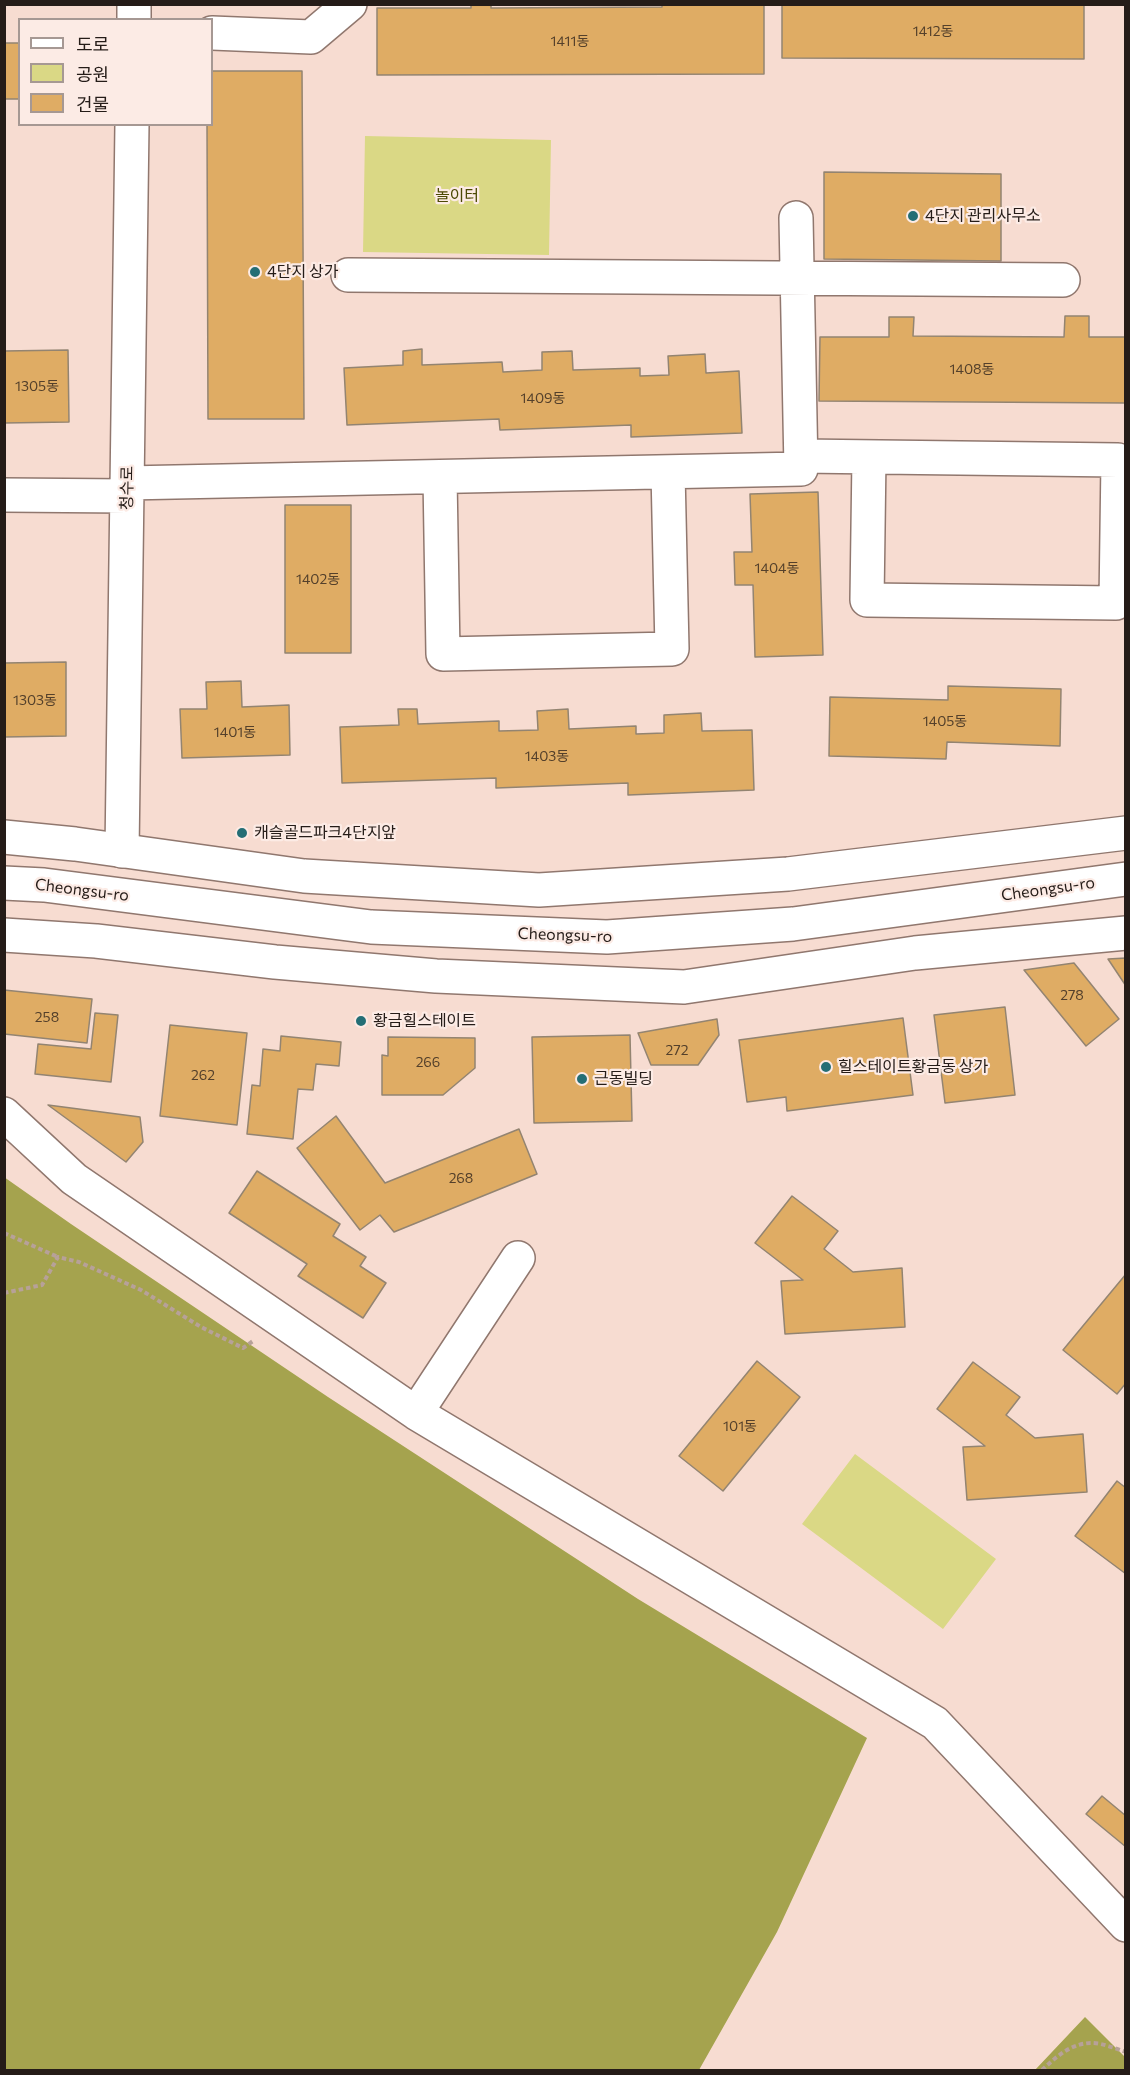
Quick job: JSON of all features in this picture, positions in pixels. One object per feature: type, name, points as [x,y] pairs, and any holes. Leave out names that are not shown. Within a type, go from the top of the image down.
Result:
[{"type":"main road","points":[[213,33],[312,37],[350,4]]},
{"type":"main road","name":"청수로","points":[[122,851],[132,126]]},
{"type":"main road","points":[[4,495],[440,477],[801,469],[796,218]]},
{"type":"main road","points":[[348,275],[1063,280]]},
{"type":"main road","points":[[801,456],[1118,460],[1116,603],[867,600],[869,457]]},
{"type":"main road","points":[[440,477],[443,654],[672,649],[668,472]]},
{"type":"main road","points":[[4,837],[304,876],[539,890],[788,874],[1122,834]]},
{"type":"main road","name":"Cheongsu-ro","points":[[4,883],[44,885],[371,927],[608,937],[793,924],[1125,879]]},
{"type":"main road","points":[[4,934],[96,941],[275,962],[436,976],[684,987],[915,953],[1125,933]]},
{"type":"main road","points":[[4,1114],[74,1179],[416,1413],[935,1723],[1125,1925]]},
{"type":"main road","points":[[416,1413],[518,1258]]},
{"type":"path","points":[[4,1233],[58,1257],[79,1262],[141,1290],[201,1327],[243,1348],[281,1321]]},
{"type":"path","points":[[4,1293],[42,1285],[58,1257]]},
{"type":"path","points":[[1042,2070],[1071,2047],[1093,2043],[1125,2052]]},
{"type":"green space","name":"놀이터","points":[[365,136],[551,140],[549,255],[363,252]]},
{"type":"green space","points":[[855,1454],[996,1559],[943,1629],[802,1524]]},
{"type":"shaded area","points":[[4,1177],[328,1397],[638,1599],[867,1738],[777,1932],[699,2070],[5,2070]]},
{"type":"shaded area","points":[[1085,2017],[1125,2057],[1125,2070],[1035,2070]]},
{"type":"building","points":[[471,4],[491,4],[491,8],[662,7],[662,4],[764,5],[764,74],[377,75],[377,8],[471,8]]},
{"type":"building","points":[[782,4],[1084,4],[1084,59],[782,58]]},
{"type":"building","points":[[4,43],[18,43],[18,99],[4,99]]},
{"type":"building","name":"4단지 상가","points":[[213,71],[302,71],[304,419],[208,419],[207,126],[213,126]]},
{"type":"building","name":"4단지 관리사무소","points":[[824,172],[1001,174],[1001,261],[824,259]]},
{"type":"building","points":[[1065,316],[1089,316],[1089,337],[1126,337],[1126,403],[819,401],[820,337],[889,337],[889,317],[914,317],[913,336],[1064,337]]},
{"type":"building","points":[[422,349],[422,365],[502,362],[503,372],[542,370],[542,352],[572,351],[573,370],[640,368],[640,376],[669,375],[668,356],[705,354],[706,373],[739,371],[742,433],[631,437],[631,425],[500,430],[499,419],[347,425],[344,368],[403,365],[403,351]]},
{"type":"building","points":[[68,350],[69,422],[4,423],[4,351]]},
{"type":"building","points":[[818,492],[823,655],[755,657],[753,585],[735,585],[734,552],[752,552],[750,494]]},
{"type":"building","points":[[285,505],[351,505],[351,653],[285,653]]},
{"type":"building","points":[[66,662],[66,736],[4,737],[4,663]]},
{"type":"building","points":[[241,681],[242,707],[289,705],[290,755],[182,758],[180,709],[207,709],[206,682]]},
{"type":"building","points":[[948,686],[1061,689],[1060,746],[947,742],[946,759],[829,756],[830,697],[948,700]]},
{"type":"building","points":[[398,709],[417,709],[418,724],[499,721],[499,731],[538,730],[537,711],[568,709],[569,729],[636,726],[636,734],[664,733],[664,715],[701,713],[702,731],[752,730],[754,790],[628,795],[628,783],[496,788],[496,778],[342,783],[340,727],[399,725]]},
{"type":"building","points":[[1126,958],[1126,986],[1108,959]]},
{"type":"building","points":[[1074,963],[1119,1019],[1086,1046],[1024,970]]},
{"type":"building","points":[[4,990],[92,999],[87,1043],[4,1034]]},
{"type":"building","name":"힐스테이트황금동 상가","points":[[1005,1007],[1015,1095],[945,1103],[934,1015]]},
{"type":"building","points":[[95,1013],[118,1015],[111,1082],[35,1074],[38,1044],[91,1049]]},
{"type":"building","name":"힐스테이트황금동 상가","points":[[903,1018],[913,1095],[787,1111],[786,1097],[747,1102],[739,1040]]},
{"type":"building","points":[[717,1019],[719,1035],[698,1065],[651,1065],[638,1033]]},
{"type":"building","points":[[170,1025],[247,1033],[237,1125],[160,1116]]},
{"type":"building","name":"근동빌딩","points":[[630,1035],[632,1121],[534,1123],[532,1037]]},
{"type":"building","points":[[281,1036],[341,1042],[339,1066],[316,1064],[313,1090],[298,1089],[293,1139],[247,1134],[252,1085],[260,1086],[263,1049],[280,1051]]},
{"type":"building","points":[[388,1037],[475,1038],[475,1068],[443,1095],[382,1095],[382,1055],[388,1056]]},
{"type":"building","points":[[48,1105],[140,1117],[143,1142],[126,1162]]},
{"type":"building","points":[[336,1116],[385,1183],[519,1129],[537,1174],[394,1232],[380,1215],[360,1230],[297,1148]]},
{"type":"building","points":[[257,1171],[340,1224],[333,1236],[366,1257],[360,1266],[386,1283],[363,1318],[298,1276],[307,1264],[229,1213]]},
{"type":"building","points":[[792,1196],[838,1231],[824,1249],[853,1272],[902,1268],[905,1327],[785,1334],[781,1281],[803,1280],[755,1243]]},
{"type":"building","points":[[1126,1274],[1126,1383],[1117,1394],[1063,1350]]},
{"type":"building","points":[[757,1361],[800,1397],[723,1491],[679,1456]]},
{"type":"building","points":[[973,1362],[1020,1397],[1006,1415],[1035,1438],[1083,1434],[1087,1492],[967,1500],[963,1447],[985,1446],[937,1409]]},
{"type":"building","points":[[1117,1481],[1126,1488],[1126,1574],[1075,1536]]},
{"type":"building","points":[[1102,1796],[1126,1816],[1126,1847],[1086,1814]]},
{"type":"place","name":"4단지 관리사무소","points":[[913,216]]},
{"type":"place","name":"4단지 상가","points":[[255,272]]},
{"type":"place","name":"캐슬골드파크4단지앞","points":[[242,833]]},
{"type":"place","name":"황금힐스테이트","points":[[361,1021]]},
{"type":"place","name":"힐스테이트황금동 상가","points":[[826,1067]]},
{"type":"place","name":"근동빌딩","points":[[582,1079]]}]
